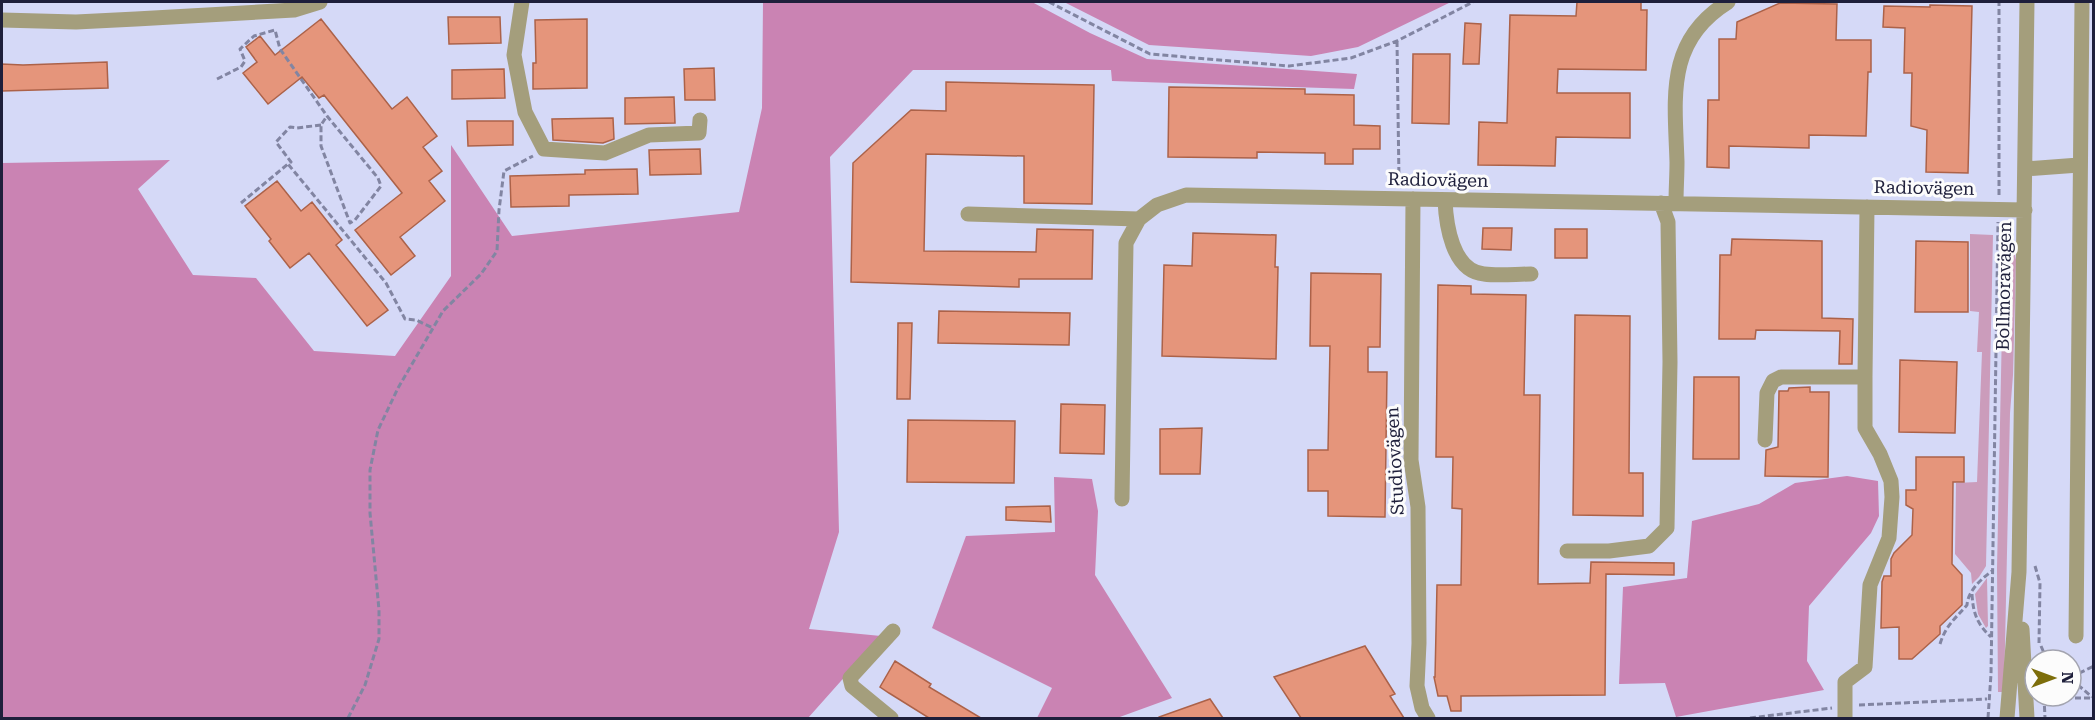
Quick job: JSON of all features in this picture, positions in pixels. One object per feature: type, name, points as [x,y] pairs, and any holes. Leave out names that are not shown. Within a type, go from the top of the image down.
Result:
[{"type":"street","points":[[161,2],[165,17]]},
{"type":"street","points":[[2,20],[76,22],[136,27],[165,17],[294,10],[320,2]]},
{"type":"street","points":[[522,2],[514,55],[525,112],[544,149],[605,153],[649,135],[700,126]]},
{"type":"street","points":[[1567,551],[1609,551],[1649,546],[1667,528],[1670,362],[1668,222],[1676,82],[1686,44],[1700,24],[1717,8],[1728,2]]},
{"type":"street","name":"Bollmoravägen","points":[[2007,718],[2019,572],[2027,2]]},
{"type":"street","points":[[2076,636],[2082,2]]},
{"type":"street","points":[[2025,169],[2079,165]]},
{"type":"street","name":"Radiovägen","points":[[1139,219],[1157,206],[1186,195],[2025,210]]},
{"type":"street","name":"Studiovägen","points":[[1413,199],[1411,460],[1418,507],[1417,686],[1422,708],[1428,718]]},
{"type":"street","points":[[1445,200],[1450,240],[1465,264],[1481,274],[1531,274]]},
{"type":"street","points":[[1845,712],[1845,681],[1865,667],[1870,585],[1889,538],[1893,497],[1891,481],[1880,454],[1865,428],[1867,207]]},
{"type":"street","points":[[968,214],[1139,219],[1126,243],[1122,499]]},
{"type":"street","points":[[1765,440],[1767,393],[1773,381],[1781,377],[1865,377]]},
{"type":"street","name":"Bollmoravägen","points":[[2019,572],[2027,718]]},
{"type":"street","points":[[891,718],[852,686],[850,678],[893,631]]},
{"type":"path","points":[[1049,2],[1150,54],[1289,66],[1351,58],[1397,41],[1473,2]]},
{"type":"path","points":[[1988,718],[1991,674],[1999,209],[1999,2]]},
{"type":"path","points":[[217,79],[241,67],[245,61],[240,49],[254,36],[274,30],[280,49],[327,116],[378,178],[381,186],[355,220],[342,230]]},
{"type":"path","points":[[1397,41],[1400,180],[1413,199]]},
{"type":"path","points":[[327,116],[321,125],[321,146],[350,223]]},
{"type":"path","points":[[241,203],[291,162],[276,142],[290,127],[321,125]]},
{"type":"path","points":[[348,718],[365,685],[379,639],[379,610],[369,513],[370,470],[378,430],[398,388],[443,311],[481,274],[497,251],[504,171],[526,161],[544,149]]},
{"type":"path","points":[[288,164],[386,284],[405,320],[416,320],[433,328]]},
{"type":"path","points":[[1940,644],[1943,633],[1952,618],[1966,605],[1967,599],[1983,577],[1992,571]]},
{"type":"path","points":[[1972,592],[1974,615],[1984,631],[1991,637]]},
{"type":"path","points":[[1750,718],[1988,699]]},
{"type":"shaded area","points":[[763,2],[1032,2],[1090,33],[1147,59],[1357,74],[1354,89],[1112,81],[1111,70],[913,70],[830,157],[839,532],[809,629],[881,636],[808,718],[2,718],[2,163],[170,160],[138,189],[193,275],[256,278],[314,351],[395,356],[451,276],[451,145],[512,236],[739,212],[762,108]]},
{"type":"shaded area","points":[[1064,2],[1451,2],[1358,47],[1311,56],[1149,45]]},
{"type":"shaded area","points":[[2004,232],[2011,237],[2016,260],[2004,692],[1998,692],[1997,568]]},
{"type":"shaded area","points":[[1970,234],[1993,235],[1986,566],[1972,584],[1971,573],[1955,554],[1956,483],[1977,482],[1982,352],[1977,352],[1979,312],[1970,311]]},
{"type":"shaded area","points":[[1847,476],[1878,481],[1879,516],[1871,533],[1809,606],[1807,661],[1824,690],[1676,717],[1665,683],[1619,684],[1623,587],[1687,578],[1692,521],[1759,504],[1795,483]]},
{"type":"shaded area","points":[[1054,477],[1092,479],[1098,511],[1095,575],[1172,698],[1117,718],[1037,718],[1052,688],[932,628],[966,536],[1055,532]]},
{"type":"shaded area","points":[[1987,578],[1988,626],[1986,628],[1978,614],[1975,594]]},
{"type":"building","points":[[1577,2],[1641,2],[1641,10],[1647,10],[1646,70],[1558,69],[1557,93],[1630,93],[1630,138],[1556,137],[1555,166],[1478,165],[1479,122],[1507,123],[1510,15],[1576,16]]},
{"type":"building","points":[[1780,3],[1837,4],[1836,40],[1871,40],[1866,136],[1809,135],[1809,148],[1729,146],[1729,168],[1707,167],[1708,100],[1719,100],[1719,39],[1736,39],[1737,22]]},
{"type":"building","points":[[1930,5],[1972,6],[1968,173],[1926,172],[1927,130],[1911,126],[1912,73],[1904,73],[1905,28],[1883,27],[1884,6],[1930,7]]},
{"type":"building","points":[[448,17],[500,17],[501,43],[449,44]]},
{"type":"building","points":[[321,19],[392,109],[407,97],[437,136],[423,147],[442,171],[429,181],[445,201],[400,237],[415,256],[391,275],[355,230],[402,193],[324,95],[319,98],[302,77],[268,104],[243,73],[257,62],[246,47],[260,36],[275,55]]},
{"type":"building","points":[[587,19],[587,88],[533,89],[533,63],[536,63],[535,20]]},
{"type":"building","points":[[1465,23],[1481,24],[1479,64],[1463,64]]},
{"type":"building","points":[[1413,54],[1450,54],[1449,124],[1412,123]]},
{"type":"building","points":[[107,62],[108,88],[2,91],[2,64]]},
{"type":"building","points":[[714,68],[715,100],[685,100],[684,69]]},
{"type":"building","points":[[504,69],[505,98],[452,99],[452,70]]},
{"type":"building","points":[[946,82],[1094,85],[1092,204],[1024,203],[1024,156],[926,154],[924,251],[1036,252],[1037,229],[1093,230],[1092,279],[1019,279],[1019,287],[851,282],[853,163],[911,110],[946,111]]},
{"type":"building","points":[[1169,87],[1305,89],[1305,94],[1354,95],[1354,125],[1380,126],[1380,149],[1353,149],[1353,164],[1325,164],[1325,153],[1257,152],[1257,158],[1168,157]]},
{"type":"building","points":[[674,97],[675,123],[625,124],[625,98]]},
{"type":"building","points":[[613,118],[614,139],[603,143],[553,140],[552,119]]},
{"type":"building","points":[[467,121],[513,121],[513,145],[468,146]]},
{"type":"building","points":[[700,149],[701,174],[650,175],[649,150]]},
{"type":"building","points":[[637,169],[638,194],[569,195],[569,206],[511,207],[510,176],[585,174],[585,170]]},
{"type":"building","points":[[277,181],[301,211],[312,202],[342,240],[336,245],[388,310],[367,326],[309,253],[290,268],[245,206]]},
{"type":"building","points":[[1483,228],[1512,228],[1511,250],[1482,249]]},
{"type":"building","points":[[1555,229],[1587,229],[1587,258],[1555,258]]},
{"type":"building","points":[[1193,233],[1276,235],[1275,267],[1278,267],[1276,359],[1162,356],[1164,265],[1192,266]]},
{"type":"building","points":[[1732,239],[1822,241],[1822,318],[1853,319],[1852,364],[1839,364],[1840,331],[1756,330],[1755,339],[1719,339],[1720,255],[1731,255]]},
{"type":"building","points":[[1916,241],[1968,242],[1968,312],[1915,312]]},
{"type":"building","points":[[1311,273],[1381,274],[1380,347],[1368,347],[1368,372],[1387,372],[1385,517],[1328,516],[1328,491],[1308,491],[1308,450],[1328,450],[1330,346],[1310,346]]},
{"type":"building","points":[[1438,285],[1471,286],[1471,294],[1526,295],[1524,395],[1540,395],[1538,584],[1590,583],[1591,562],[1674,563],[1674,575],[1606,574],[1605,695],[1461,696],[1461,711],[1451,711],[1447,696],[1438,696],[1434,677],[1437,585],[1461,585],[1462,509],[1452,508],[1453,457],[1436,457]]},
{"type":"building","points":[[939,311],[1070,313],[1069,345],[938,343]]},
{"type":"building","points":[[1575,315],[1630,316],[1629,473],[1643,473],[1643,516],[1573,515]]},
{"type":"building","points":[[898,323],[912,323],[910,399],[897,399]]},
{"type":"building","points":[[1900,360],[1957,362],[1955,433],[1899,432]]},
{"type":"building","points":[[1694,377],[1739,377],[1739,459],[1693,459]]},
{"type":"building","points":[[1810,387],[1810,392],[1829,392],[1828,477],[1765,476],[1766,450],[1778,447],[1779,391]]},
{"type":"building","points":[[1061,404],[1105,405],[1104,454],[1060,453]]},
{"type":"building","points":[[908,420],[1015,421],[1014,483],[907,482]]},
{"type":"building","points":[[1202,428],[1200,474],[1160,474],[1160,429]]},
{"type":"building","points":[[1916,457],[1964,457],[1964,482],[1953,482],[1952,564],[1962,575],[1962,605],[1940,626],[1940,634],[1912,659],[1899,659],[1899,627],[1881,628],[1882,582],[1884,576],[1891,576],[1891,559],[1894,553],[1912,535],[1913,509],[1906,505],[1906,490],[1916,490]]},
{"type":"building","points":[[1050,506],[1051,522],[1006,520],[1006,507]]},
{"type":"building","points":[[1365,646],[1395,694],[1390,696],[1404,718],[1301,718],[1274,677]]},
{"type":"building","points":[[895,661],[931,684],[929,687],[981,718],[929,718],[889,693],[880,687]]},
{"type":"building","points":[[1210,699],[1223,718],[1159,718],[1159,717]]}]
